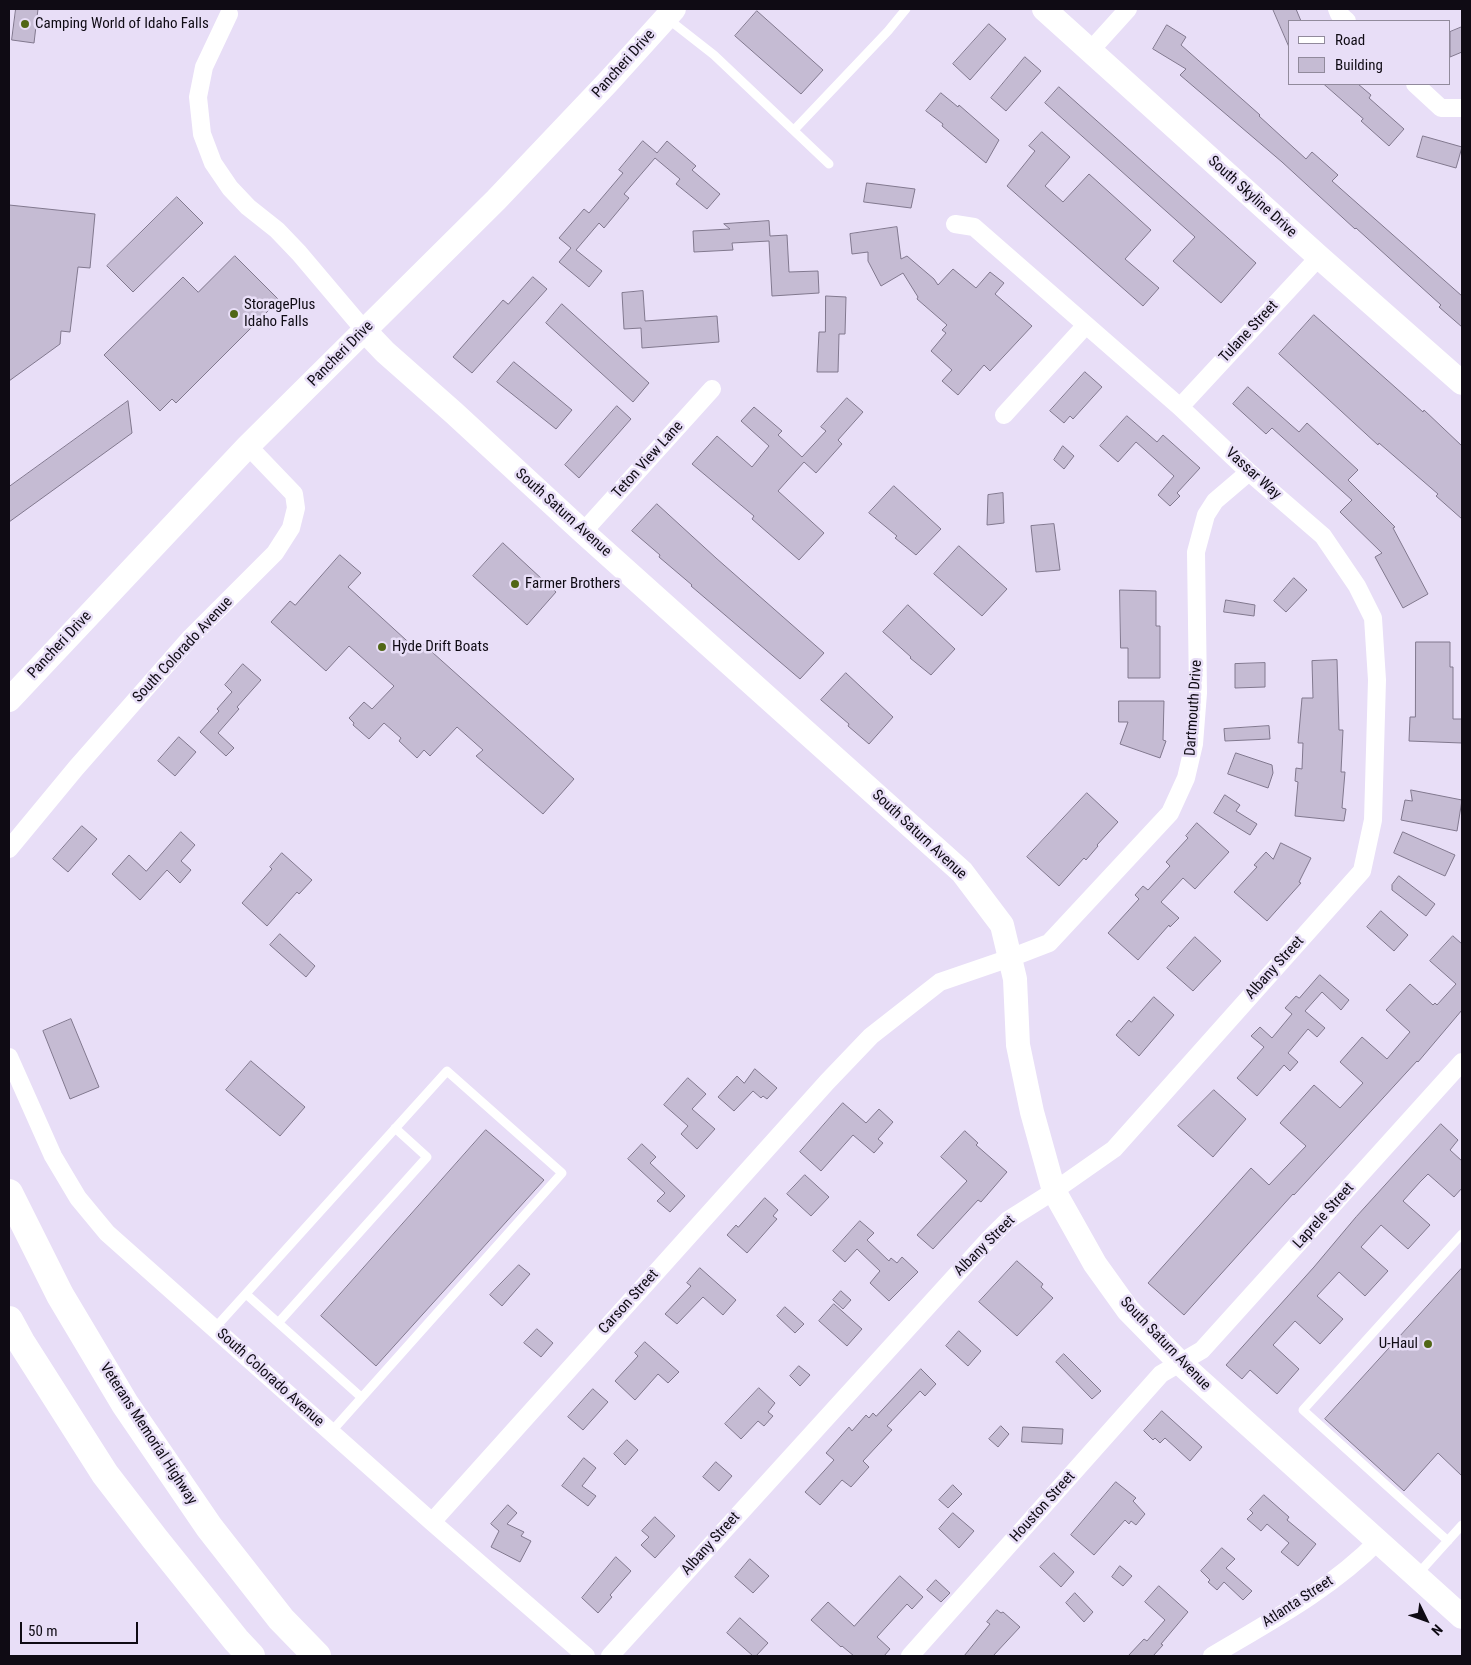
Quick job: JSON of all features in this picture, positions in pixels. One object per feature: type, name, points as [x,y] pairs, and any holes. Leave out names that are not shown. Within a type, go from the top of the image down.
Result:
[{"type":"highway","name":"Veterans Memorial Highway","points":[[9,1193],[60,1295],[125,1404],[209,1527],[281,1619],[316,1656]]},
{"type":"highway","points":[[9,1320],[20,1342],[106,1474],[155,1539],[251,1656]]},
{"type":"street","name":"South Skyline Drive","points":[[1044,9],[1462,383]]},
{"type":"street","points":[[1090,51],[1128,9]]},
{"type":"street","points":[[1337,9],[1345,20]]},
{"type":"street","name":"Pancheri Drive","points":[[9,700],[248,446],[503,193],[670,13]]},
{"type":"street","points":[[229,14],[204,67],[198,96],[202,134],[213,163],[230,188],[248,207],[277,230],[299,253],[365,331]]},
{"type":"street","points":[[1416,85],[1441,108],[1462,108]]},
{"type":"street","name":"Vassar Way","points":[[955,224],[974,227],[1180,407],[1323,536],[1357,586],[1373,618],[1377,680],[1373,820]]},
{"type":"street","name":"Tulane Street","points":[[1180,407],[1319,257]]},
{"type":"street","points":[[1004,415],[1086,325]]},
{"type":"street","name":"South Saturn Avenue","points":[[365,331],[385,352],[583,532],[962,872],[1002,925],[1015,979],[1018,1045],[1032,1112],[1054,1192],[1095,1264],[1128,1310],[1180,1363],[1462,1617]]},
{"type":"street","name":"Teton View Lane","points":[[583,532],[712,389]]},
{"type":"street","name":"South Colorado Avenue","points":[[9,849],[76,768],[191,638],[275,553],[291,528],[296,508],[294,494],[248,446]]},
{"type":"street","name":"Dartmouth Drive","points":[[1049,943],[1170,813],[1186,778],[1194,744],[1198,693],[1196,552],[1206,515],[1215,501],[1250,472]]},
{"type":"street","name":"Albany Street","points":[[610,1656],[988,1239],[1008,1220],[1054,1192],[1114,1149],[1362,871],[1373,820]]},
{"type":"street","name":"Carson Street","points":[[432,1522],[827,1082],[871,1036],[940,982],[1049,943]]},
{"type":"street","name":"South Colorado Avenue","points":[[9,1057],[53,1156],[78,1198],[107,1233],[586,1656]]},
{"type":"street","name":"Laprele Street","points":[[1180,1363],[1202,1350],[1462,1062]]},
{"type":"street","name":"Houston Street","points":[[910,1656],[1161,1374],[1180,1363]]},
{"type":"street","name":"Atlanta Street","points":[[1212,1656],[1291,1608],[1358,1561],[1378,1541]]},
{"type":"lane","points":[[794,130],[888,31],[906,9]]},
{"type":"lane","points":[[670,13],[687,36],[714,55],[829,164]]},
{"type":"lane","points":[[214,1329],[447,1071],[562,1173],[331,1432]]},
{"type":"lane","points":[[278,1322],[427,1157],[395,1128]]},
{"type":"lane","points":[[1448,1541],[1303,1410],[1462,1234]]},
{"type":"lane","points":[[246,1294],[362,1397]]},
{"type":"lane","points":[[1416,1576],[1462,1525]]},
{"type":"building","name":"Camping World of Idaho Falls","points":[[16,9],[38,9],[34,43],[12,40]]},
{"type":"building","points":[[1273,9],[1296,9],[1301,20],[1288,20],[1288,44]]},
{"type":"building","points":[[757,11],[823,70],[801,94],[735,36]]},
{"type":"building","points":[[989,24],[1006,39],[970,80],[953,64]]},
{"type":"building","points":[[1167,25],[1186,37],[1181,45],[1260,115],[1306,159],[1312,152],[1338,175],[1332,181],[1462,296],[1462,327],[1439,307],[1441,305],[1356,228],[1180,75],[1186,69],[1153,49]]},
{"type":"building","points":[[1462,27],[1462,52],[1451,57],[1451,32]]},
{"type":"building","points":[[1025,57],[1041,71],[1006,111],[991,98]]},
{"type":"building","points":[[1325,85],[1359,85],[1371,95],[1369,98],[1404,129],[1389,146],[1361,121],[1363,119]]},
{"type":"building","points":[[1059,87],[1256,263],[1221,303],[1173,261],[1195,237],[1045,103]]},
{"type":"building","points":[[941,93],[958,107],[959,105],[999,140],[986,163],[926,111]]},
{"type":"building","points":[[1042,132],[1070,157],[1045,186],[1063,202],[1089,174],[1151,230],[1125,259],[1159,288],[1143,306],[1007,186],[1035,151],[1029,146]]},
{"type":"building","points":[[1423,136],[1462,147],[1456,168],[1417,157]]},
{"type":"building","points":[[643,141],[657,153],[667,141],[696,166],[692,170],[720,194],[707,209],[676,184],[680,179],[655,158],[624,194],[629,198],[604,228],[599,223],[576,250],[602,271],[589,287],[559,262],[571,248],[559,238],[584,209],[589,213],[623,173],[619,170]]},
{"type":"building","points":[[867,183],[915,189],[911,208],[864,202]]},
{"type":"building","points":[[177,197],[203,223],[133,292],[107,266]]},
{"type":"building","points":[[9,205],[95,214],[90,268],[78,267],[70,332],[61,331],[60,344],[9,381]]},
{"type":"building","points":[[769,221],[770,236],[787,235],[789,272],[818,271],[819,293],[772,296],[769,241],[732,243],[733,250],[694,252],[693,231],[730,229],[724,224]]},
{"type":"building","points":[[897,227],[901,259],[907,256],[934,279],[938,285],[953,269],[976,288],[990,272],[1004,283],[995,294],[1032,326],[990,371],[984,365],[958,395],[942,381],[952,370],[931,351],[946,333],[942,330],[947,325],[917,299],[918,297],[903,273],[881,286],[868,261],[868,252],[852,254],[850,234]]},
{"type":"building","points":[[235,256],[279,300],[176,403],[172,399],[160,411],[104,355],[183,277],[198,292]]},
{"type":"building","points":[[533,277],[547,289],[472,373],[453,357],[503,300],[508,304]]},
{"type":"building","points":[[643,291],[645,321],[717,316],[719,342],[642,348],[641,328],[624,329],[622,293]]},
{"type":"building","points":[[826,296],[846,297],[845,334],[839,334],[838,372],[817,372],[819,332],[825,332]]},
{"type":"building","points":[[562,304],[649,383],[633,402],[546,323]]},
{"type":"building","points":[[1314,315],[1423,412],[1424,410],[1462,446],[1462,519],[1436,496],[1438,494],[1379,443],[1378,445],[1279,354]]},
{"type":"building","points":[[514,362],[572,410],[556,429],[497,382]]},
{"type":"building","points":[[1085,372],[1102,387],[1073,419],[1070,416],[1064,423],[1050,411]]},
{"type":"building","points":[[1248,387],[1299,432],[1307,423],[1358,470],[1348,480],[1395,527],[1393,528],[1428,594],[1403,608],[1375,557],[1382,553],[1340,512],[1352,500],[1272,428],[1266,434],[1233,404]]},
{"type":"building","points":[[847,398],[863,412],[838,440],[842,444],[816,473],[804,462],[778,491],[824,533],[799,560],[752,519],[754,516],[692,464],[717,436],[752,467],[769,446],[741,421],[754,407],[782,431],[778,435],[802,457],[826,431],[821,427]]},
{"type":"building","points":[[128,401],[132,433],[9,522],[9,487]]},
{"type":"building","points":[[617,406],[631,419],[579,478],[565,465]]},
{"type":"building","points":[[1127,416],[1157,442],[1163,435],[1200,468],[1177,493],[1180,496],[1170,506],[1158,495],[1174,476],[1136,442],[1118,462],[1100,446]]},
{"type":"building","points":[[1063,446],[1074,456],[1064,469],[1054,460]]},
{"type":"building","points":[[894,486],[941,529],[916,555],[895,538],[897,536],[869,513]]},
{"type":"building","points":[[1003,493],[1004,523],[987,525],[988,495]]},
{"type":"building","points":[[657,504],[824,653],[800,679],[691,586],[659,557],[660,555],[632,531]]},
{"type":"building","points":[[1054,524],[1060,570],[1036,572],[1031,526]]},
{"type":"building","name":"Farmer Brothers","points":[[503,543],[556,592],[527,625],[473,576]]},
{"type":"building","points":[[959,546],[1007,589],[982,616],[934,574]]},
{"type":"building","points":[[340,555],[361,573],[348,587],[417,650],[423,644],[574,779],[543,814],[476,756],[483,750],[457,727],[430,756],[424,750],[417,758],[399,741],[401,738],[384,723],[369,739],[353,725],[354,723],[349,718],[364,702],[372,709],[394,686],[349,646],[326,671],[271,622],[290,601],[295,605]]},
{"type":"building","points":[[1294,578],[1307,590],[1286,612],[1274,601]]},
{"type":"building","points":[[1120,590],[1156,591],[1156,626],[1160,626],[1160,678],[1128,678],[1128,648],[1121,648]]},
{"type":"building","points":[[1226,600],[1255,605],[1254,616],[1224,612]]},
{"type":"building","points":[[908,605],[955,649],[931,675],[883,632]]},
{"type":"building","points":[[1416,642],[1450,642],[1450,667],[1453,667],[1453,719],[1462,719],[1462,743],[1409,741],[1410,717],[1415,717]]},
{"type":"building","points":[[1337,660],[1339,730],[1343,730],[1341,772],[1345,772],[1342,808],[1346,809],[1344,821],[1295,816],[1298,782],[1295,781],[1296,768],[1302,769],[1303,743],[1298,743],[1302,698],[1313,698],[1312,661]]},
{"type":"building","points":[[1265,663],[1265,687],[1235,688],[1235,664]]},
{"type":"building","points":[[243,664],[261,680],[237,707],[239,709],[218,733],[234,748],[226,756],[200,732],[219,711],[217,709],[232,692],[225,685]]},
{"type":"building","points":[[846,673],[893,717],[869,744],[821,700]]},
{"type":"building","points":[[1119,701],[1164,701],[1163,740],[1166,741],[1160,758],[1120,744],[1128,722],[1119,722]]},
{"type":"building","points":[[1269,726],[1270,739],[1225,741],[1224,729]]},
{"type":"building","points":[[179,737],[196,752],[175,776],[158,761]]},
{"type":"building","points":[[1236,753],[1272,765],[1273,773],[1268,788],[1228,774]]},
{"type":"building","points":[[1411,790],[1462,800],[1457,831],[1401,820],[1405,800],[1412,801]]},
{"type":"building","points":[[1087,793],[1118,822],[1086,860],[1084,858],[1059,886],[1027,857]]},
{"type":"building","points":[[1225,795],[1240,805],[1236,811],[1257,824],[1250,835],[1214,813]]},
{"type":"building","points":[[1197,823],[1229,852],[1195,889],[1183,878],[1161,902],[1179,918],[1170,927],[1169,925],[1138,960],[1108,933],[1139,899],[1135,895],[1143,886],[1148,890],[1170,866],[1166,862],[1188,838],[1186,836]]},
{"type":"building","points":[[82,826],[97,839],[68,872],[53,859]]},
{"type":"building","points":[[181,832],[195,845],[181,861],[191,870],[180,883],[167,870],[140,900],[112,874],[129,855],[146,871]]},
{"type":"building","points":[[1403,832],[1455,855],[1445,876],[1394,853]]},
{"type":"building","points":[[1281,843],[1311,858],[1299,882],[1301,883],[1267,921],[1234,892],[1257,867],[1254,865],[1266,852],[1273,859]]},
{"type":"building","points":[[282,853],[312,880],[299,894],[297,892],[267,926],[242,903],[272,869],[270,867]]},
{"type":"building","points":[[1399,876],[1435,904],[1426,916],[1392,890],[1392,885]]},
{"type":"building","points":[[1381,911],[1408,935],[1394,951],[1367,927]]},
{"type":"building","points":[[280,934],[315,966],[306,977],[270,945]]},
{"type":"building","points":[[1453,936],[1462,944],[1462,1010],[1418,1062],[1293,1194],[1184,1315],[1148,1283],[1251,1168],[1269,1185],[1306,1146],[1280,1123],[1314,1085],[1340,1108],[1363,1083],[1340,1062],[1362,1037],[1387,1059],[1410,1032],[1386,1010],[1410,984],[1433,1005],[1435,1003],[1437,1005],[1456,984],[1430,961]]},
{"type":"building","points":[[1195,937],[1221,961],[1193,991],[1167,968]]},
{"type":"building","points":[[1320,975],[1349,1000],[1341,1010],[1322,992],[1305,1011],[1325,1028],[1317,1037],[1308,1029],[1288,1053],[1298,1062],[1290,1071],[1284,1065],[1257,1096],[1237,1078],[1264,1047],[1251,1036],[1260,1027],[1272,1038],[1292,1014],[1285,1008],[1296,996],[1299,998]]},
{"type":"building","points":[[1154,997],[1174,1015],[1139,1056],[1116,1035]]},
{"type":"building","points":[[71,1019],[99,1087],[70,1099],[43,1031]]},
{"type":"building","points":[[251,1061],[305,1107],[280,1136],[226,1090]]},
{"type":"building","points":[[755,1069],[777,1088],[767,1099],[763,1096],[761,1098],[753,1091],[734,1111],[718,1097],[737,1076],[744,1083]]},
{"type":"building","points":[[688,1078],[706,1094],[692,1109],[715,1129],[697,1149],[681,1134],[688,1126],[664,1105]]},
{"type":"building","points":[[1214,1090],[1246,1119],[1213,1157],[1178,1126]]},
{"type":"building","points":[[843,1103],[866,1123],[879,1109],[893,1122],[878,1139],[883,1143],[874,1153],[853,1135],[821,1171],[800,1152]]},
{"type":"building","points":[[1441,1124],[1458,1140],[1450,1150],[1462,1161],[1462,1188],[1454,1197],[1428,1174],[1403,1201],[1430,1225],[1408,1249],[1381,1225],[1361,1247],[1388,1271],[1365,1296],[1339,1272],[1317,1296],[1343,1319],[1320,1344],[1295,1321],[1273,1345],[1299,1369],[1277,1394],[1250,1370],[1242,1379],[1226,1365],[1356,1217]]},
{"type":"building","points":[[486,1130],[544,1180],[376,1366],[321,1316]]},
{"type":"building","points":[[965,1131],[978,1143],[976,1145],[1007,1172],[981,1202],[978,1200],[933,1249],[917,1235],[967,1181],[941,1157]]},
{"type":"building","points":[[642,1144],[656,1157],[650,1163],[685,1196],[670,1212],[657,1201],[665,1193],[628,1159]]},
{"type":"building","points":[[805,1175],[829,1197],[811,1216],[787,1194]]},
{"type":"building","points":[[765,1198],[778,1210],[773,1216],[777,1219],[747,1253],[727,1235],[736,1225],[738,1227]]},
{"type":"building","points":[[860,1221],[874,1233],[867,1240],[889,1261],[891,1258],[897,1263],[902,1257],[918,1272],[889,1301],[870,1283],[880,1271],[857,1249],[845,1262],[833,1251]]},
{"type":"building","points":[[1017,1261],[1043,1284],[1041,1287],[1053,1298],[1017,1336],[979,1302]]},
{"type":"building","points":[[519,1265],[530,1274],[502,1306],[490,1295]]},
{"type":"building","points":[[700,1268],[736,1300],[723,1315],[703,1297],[677,1324],[665,1314],[691,1286],[687,1283]]},
{"type":"building","name":"U-Haul","points":[[1462,1268],[1462,1476],[1438,1453],[1404,1491],[1325,1419]]},
{"type":"building","points":[[841,1291],[851,1300],[843,1309],[833,1300]]},
{"type":"building","points":[[834,1304],[862,1329],[847,1346],[819,1321]]},
{"type":"building","points":[[785,1307],[804,1324],[795,1333],[777,1316]]},
{"type":"building","points":[[537,1329],[553,1343],[541,1357],[524,1343]]},
{"type":"building","points":[[959,1331],[981,1351],[968,1366],[946,1346]]},
{"type":"building","points":[[645,1342],[679,1372],[668,1383],[658,1374],[635,1400],[615,1381],[638,1356],[635,1353]]},
{"type":"building","points":[[1064,1354],[1101,1391],[1092,1399],[1056,1362]]},
{"type":"building","points":[[799,1366],[810,1375],[800,1386],[790,1376]]},
{"type":"building","points":[[921,1369],[936,1384],[925,1396],[920,1391],[887,1426],[892,1430],[863,1461],[869,1467],[851,1487],[842,1480],[820,1505],[805,1492],[834,1460],[826,1453],[849,1427],[852,1431],[866,1415],[869,1418],[873,1413],[876,1416]]},
{"type":"building","points":[[759,1388],[775,1403],[768,1412],[773,1416],[764,1426],[758,1421],[741,1439],[725,1424]]},
{"type":"building","points":[[593,1389],[608,1402],[583,1430],[568,1417]]},
{"type":"building","points":[[1162,1411],[1202,1447],[1190,1461],[1165,1438],[1160,1443],[1155,1438],[1153,1440],[1144,1431]]},
{"type":"building","points":[[1001,1426],[1009,1434],[998,1447],[989,1439]]},
{"type":"building","points":[[1023,1427],[1063,1429],[1062,1444],[1022,1442]]},
{"type":"building","points":[[627,1440],[638,1450],[625,1465],[614,1454]]},
{"type":"building","points":[[584,1458],[596,1468],[582,1486],[596,1496],[588,1506],[562,1486]]},
{"type":"building","points":[[716,1462],[732,1476],[719,1491],[703,1477]]},
{"type":"building","points":[[1116,1482],[1136,1498],[1133,1501],[1145,1514],[1136,1525],[1131,1521],[1129,1524],[1125,1520],[1094,1555],[1071,1535]]},
{"type":"building","points":[[953,1485],[962,1494],[948,1508],[939,1500]]},
{"type":"building","points":[[1264,1495],[1289,1517],[1287,1520],[1316,1544],[1298,1566],[1281,1552],[1289,1543],[1267,1524],[1261,1531],[1247,1519],[1253,1513],[1250,1510]]},
{"type":"building","points":[[508,1505],[517,1513],[507,1524],[524,1532],[521,1536],[531,1541],[520,1562],[491,1547],[499,1531],[491,1524]]},
{"type":"building","points":[[953,1513],[974,1531],[959,1548],[939,1529]]},
{"type":"building","points":[[655,1517],[675,1536],[655,1558],[641,1545],[649,1537],[642,1531]]},
{"type":"building","points":[[1222,1548],[1235,1559],[1226,1568],[1252,1591],[1243,1600],[1224,1582],[1217,1590],[1208,1582],[1210,1580],[1201,1571]]},
{"type":"building","points":[[1054,1553],[1074,1572],[1061,1587],[1040,1567]]},
{"type":"building","points":[[616,1557],[631,1571],[610,1595],[612,1597],[598,1613],[582,1598]]},
{"type":"building","points":[[750,1559],[769,1576],[753,1593],[735,1577]]},
{"type":"building","points":[[1120,1566],[1132,1576],[1123,1586],[1112,1577]]},
{"type":"building","points":[[900,1576],[923,1597],[912,1609],[907,1604],[877,1637],[890,1649],[884,1656],[854,1656],[811,1620],[828,1602],[854,1626]]},
{"type":"building","points":[[936,1580],[950,1593],[941,1602],[927,1590]]},
{"type":"building","points":[[1159,1586],[1188,1612],[1153,1656],[1128,1656],[1144,1639],[1147,1641],[1165,1620],[1145,1602]]},
{"type":"building","points":[[1075,1593],[1093,1612],[1084,1622],[1066,1603]]},
{"type":"building","points":[[997,1610],[1001,1613],[1003,1612],[1020,1627],[993,1656],[964,1656],[990,1624],[987,1622]]},
{"type":"building","points":[[740,1618],[768,1643],[756,1656],[753,1656],[727,1633]]},
{"type":"place","name":"Camping World of Idaho Falls","points":[[25,24]]},
{"type":"place","name":"StoragePlus Idaho Falls","points":[[234,314]]},
{"type":"place","name":"Farmer Brothers","points":[[515,584]]},
{"type":"place","name":"Hyde Drift Boats","points":[[382,647]]},
{"type":"place","name":"U-Haul","points":[[1428,1344]]}]
